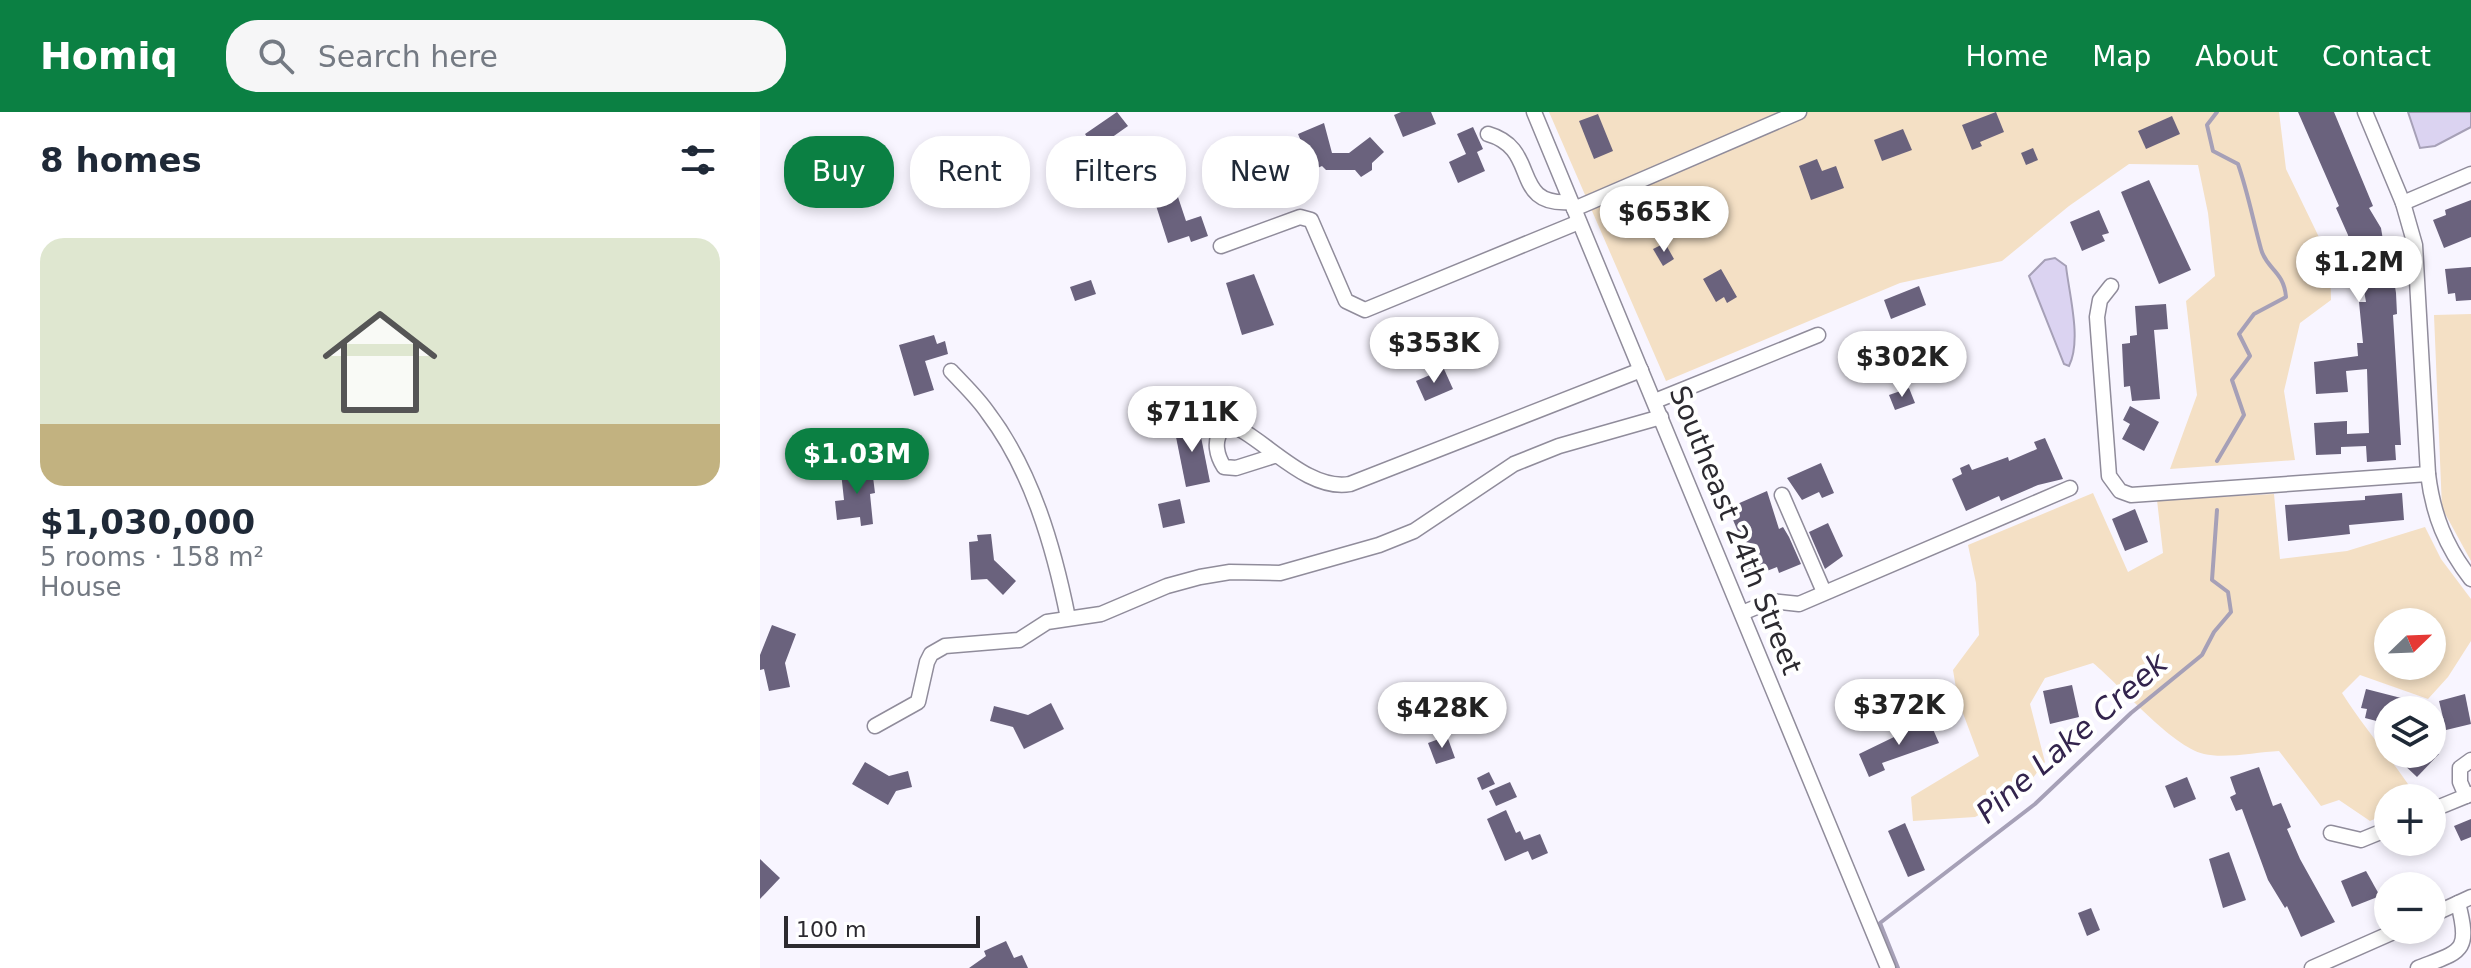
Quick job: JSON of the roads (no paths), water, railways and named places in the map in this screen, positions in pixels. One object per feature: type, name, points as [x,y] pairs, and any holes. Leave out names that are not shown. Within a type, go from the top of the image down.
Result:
[{"type":"street","name":"Southeast 24th Street","points":[[1534,112],[1888,968]]},
{"type":"street","points":[[1221,246],[1300,217],[1311,220],[1346,301],[1365,310],[1575,211],[1799,112]]},
{"type":"street","points":[[2365,112],[2403,203],[2418,264],[2428,474],[2440,529],[2471,579]]},
{"type":"street","points":[[1488,134],[1504,139],[1513,148],[1541,198],[1575,211]]},
{"type":"street","points":[[2403,203],[2471,174]]},
{"type":"street","points":[[2111,286],[2100,300],[2097,317],[2109,476],[2120,491],[2131,495],[2428,474]]},
{"type":"street","points":[[1655,401],[1818,335]]},
{"type":"street","points":[[1277,455],[1335,487],[1350,484],[1641,370]]},
{"type":"street","points":[[951,371],[988,413],[1012,452],[1056,553],[1068,618]]},
{"type":"street","points":[[875,726],[918,702],[927,662],[937,649],[1019,640],[1047,622],[1101,614],[1167,586],[1200,577],[1230,572],[1280,573],[1379,545],[1426,524],[1514,464],[1559,446],[1661,417]]},
{"type":"street","points":[[1742,613],[1771,601],[1799,604],[2070,488]]},
{"type":"street","points":[[1782,495],[1824,592]]},
{"type":"street","points":[[2446,804],[2468,795],[2460,782],[2460,768],[2471,760]]},
{"type":"street","points":[[2331,833],[2361,840],[2374,835]]},
{"type":"street","points":[[2418,968],[2461,951],[2468,940],[2469,931],[2464,900]]},
{"type":"street","points":[[2312,968],[2374,941]]},
{"type":"waterway","name":"Pine Lake Creek","points":[[2217,112],[2207,125],[2213,151],[2238,164],[2263,256],[2282,281],[2286,297],[2254,314],[2239,334],[2250,356],[2232,380],[2244,415],[2217,461]]},
{"type":"waterway","name":"Pine Lake Creek","points":[[1898,968],[1880,923],[2035,804],[2131,713],[2202,655],[2214,632],[2231,612],[2228,592],[2212,580],[2217,510]]}]
